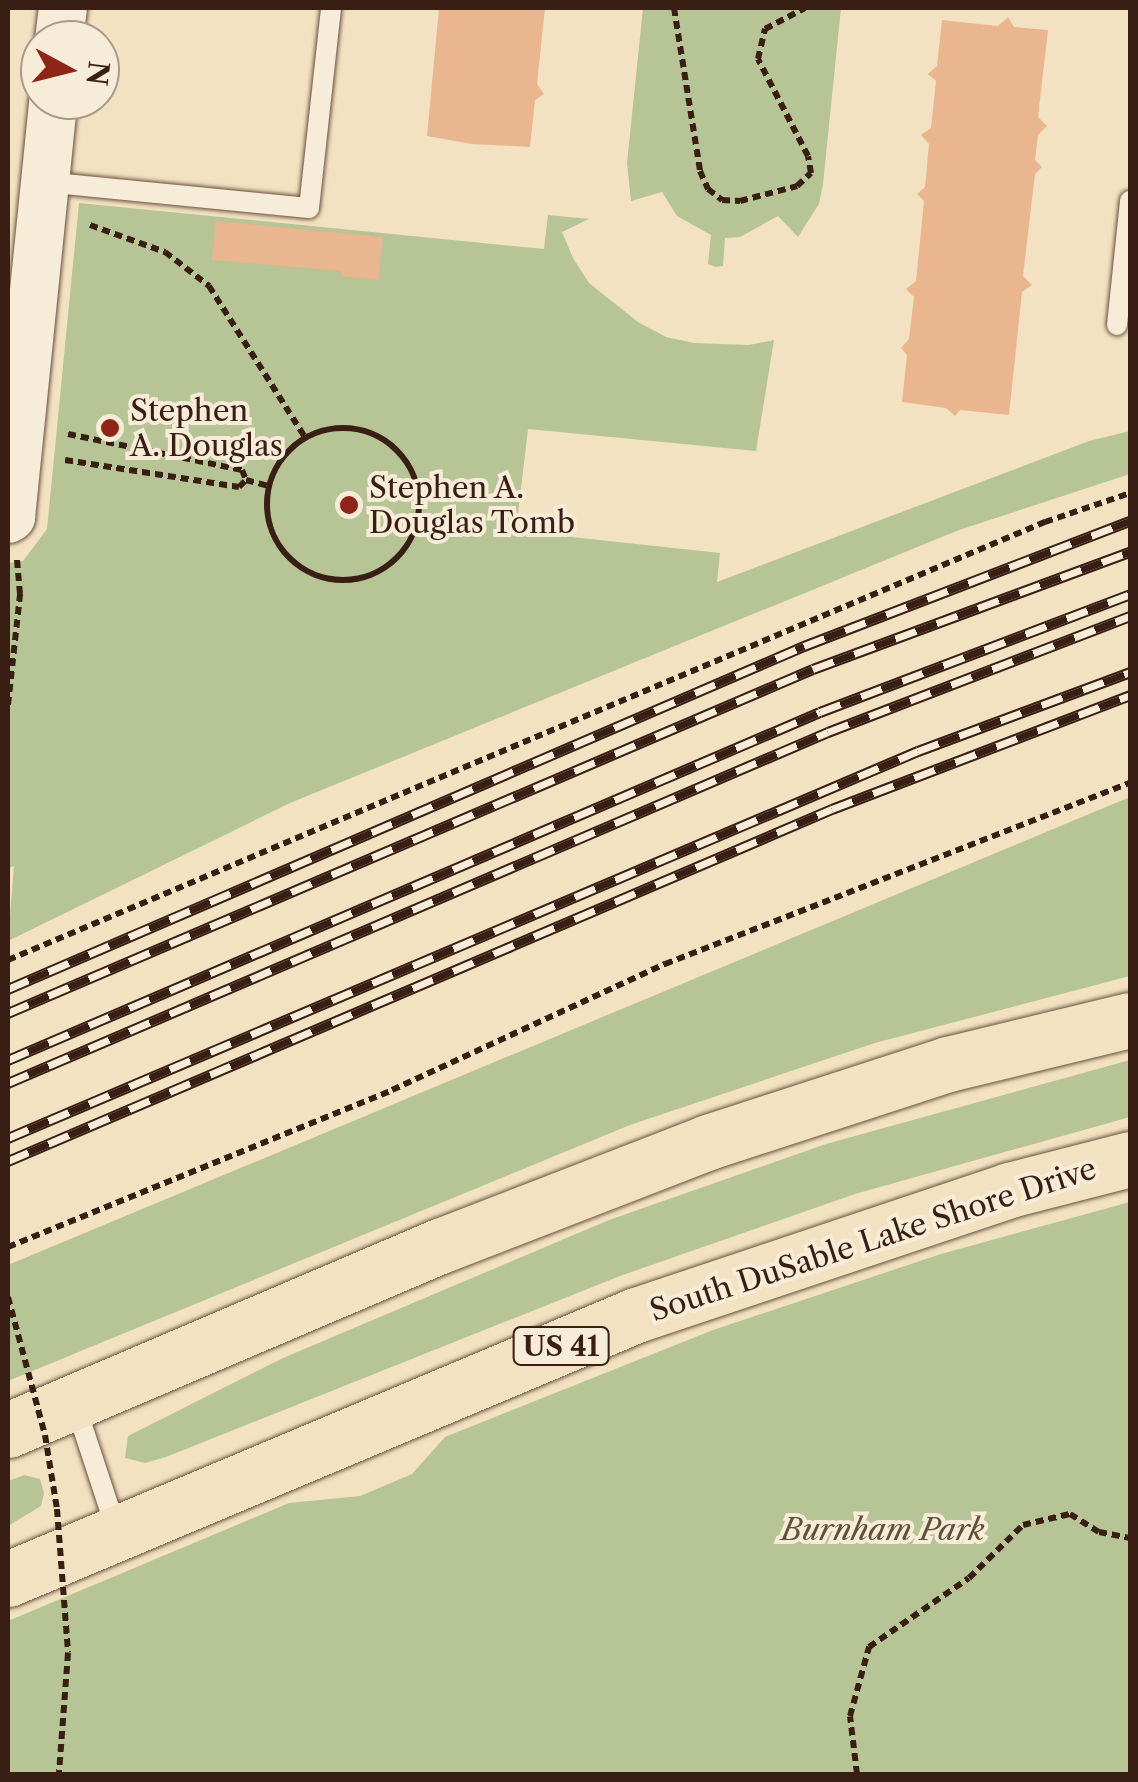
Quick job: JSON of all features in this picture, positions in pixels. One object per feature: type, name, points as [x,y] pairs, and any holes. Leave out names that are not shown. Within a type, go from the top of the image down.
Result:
[{"type":"highway","points":[[8,1430],[440,1246],[708,1142],[948,1064],[1130,1020]]},
{"type":"highway","name":"South DuSable Lake Shore Drive","points":[[8,1579],[636,1315],[1009,1190],[1130,1160]]},
{"type":"street","points":[[9,518],[51,120]]},
{"type":"lane","points":[[44,182],[310,208],[330,8]]},
{"type":"lane","points":[[1118,325],[1130,202]]},
{"type":"lane","points":[[74,1402],[117,1532]]},
{"type":"path","points":[[674,8],[700,171],[708,189],[722,200],[740,200],[797,186],[810,173],[808,156],[758,59],[765,30],[805,8]]},
{"type":"path","points":[[90,224],[165,252],[208,286],[305,437]]},
{"type":"path","points":[[330,428],[356,428],[380,437],[400,453],[414,475],[419,500],[416,526],[404,550],[385,568],[361,578],[335,580],[310,573],[289,558],[274,537],[267,512],[268,486],[288,450],[305,437],[330,428]]},
{"type":"path","points":[[68,434],[242,470],[246,480]]},
{"type":"path","points":[[65,460],[239,487],[246,480]]},
{"type":"path","points":[[246,480],[268,486]]},
{"type":"path","points":[[8,960],[1044,522],[1130,494]]},
{"type":"path","points":[[8,705],[20,585],[9,518]]},
{"type":"path","points":[[8,1247],[392,1090],[665,964],[1130,782]]},
{"type":"path","points":[[8,1297],[45,1435],[65,1584],[68,1653],[59,1774]]},
{"type":"path","points":[[857,1774],[850,1716],[869,1647],[968,1578],[1023,1524],[1070,1514],[1099,1532],[1130,1538]]},
{"type":"green space","points":[[643,8],[841,8],[823,184],[819,204],[798,237],[778,216],[740,237],[725,238],[723,266],[715,267],[708,264],[711,235],[677,216],[662,192],[631,201],[627,163]]},
{"type":"green space","points":[[79,203],[544,249],[548,215],[589,219],[562,232],[573,258],[589,283],[638,322],[666,337],[694,343],[749,345],[774,340],[756,451],[528,429],[516,531],[720,553],[717,582],[1089,441],[1130,431],[1130,474],[959,530],[290,803],[8,941],[14,866],[8,868],[8,563],[23,561],[47,529]]},
{"type":"green space","points":[[1130,797],[1130,976],[875,1043],[630,1125],[8,1381],[8,1265]]},
{"type":"green space","points":[[1130,1060],[1130,1117],[855,1194],[620,1276],[166,1457],[145,1463],[125,1458],[128,1436],[283,1358],[609,1220],[826,1144]]},
{"type":"green space","name":"Burnham Park","points":[[1130,1202],[1130,1774],[8,1774],[8,1621],[289,1503],[360,1496],[412,1474],[445,1437],[713,1330],[941,1254]]},
{"type":"green space","points":[[24,1475],[40,1479],[44,1493],[41,1506],[8,1526],[8,1481]]},
{"type":"building","points":[[439,8],[545,8],[537,84],[544,94],[535,100],[530,147],[472,144],[427,136]]},
{"type":"building","points":[[1008,17],[1014,27],[1048,30],[1038,117],[1047,126],[1038,135],[1035,160],[1042,167],[1035,174],[1023,276],[1032,285],[1022,292],[1009,415],[960,410],[955,416],[946,408],[902,402],[907,355],[901,348],[909,339],[914,297],[906,289],[916,281],[924,201],[917,194],[925,187],[929,144],[921,135],[931,128],[936,81],[928,74],[937,66],[942,20],[998,26]]},
{"type":"building","points":[[216,221],[383,237],[378,280],[341,276],[341,271],[212,260]]},
{"type":"railway","points":[[8,989],[804,646],[1130,521]]},
{"type":"railway","points":[[8,1013],[813,669],[1130,552]]},
{"type":"railway","points":[[8,1060],[820,712],[1130,594]]},
{"type":"railway","points":[[8,1083],[828,732],[1130,616]]},
{"type":"railway","points":[[8,1138],[918,751],[1130,672]]},
{"type":"railway","points":[[8,1161],[832,809],[1130,695]]},
{"type":"place","name":"Stephen A. Douglas","points":[[110,428]]},
{"type":"place","name":"Stephen A. Douglas Tomb","points":[[349,505]]}]
